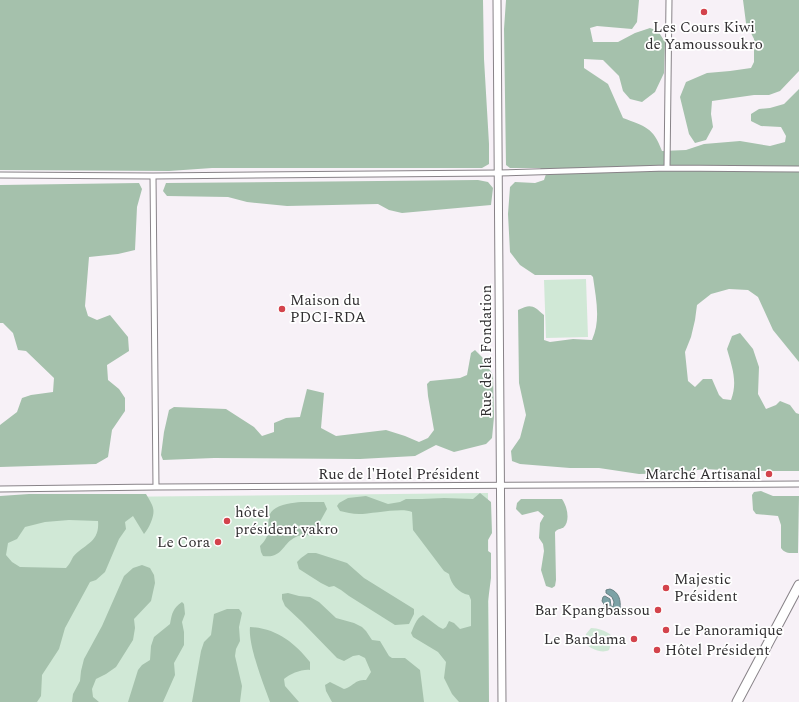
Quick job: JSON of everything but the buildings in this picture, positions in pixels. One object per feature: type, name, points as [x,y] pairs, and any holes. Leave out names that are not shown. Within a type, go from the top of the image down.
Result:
[{"type":"highway","points":[[737,702],[799,585]]},
{"type":"street","name":"Rue de la Fondation","points":[[497,0],[502,702]]},
{"type":"street","points":[[668,168],[669,0]]},
{"type":"street","points":[[0,175],[153,176],[498,173],[668,168],[799,169]]},
{"type":"street","points":[[153,176],[156,486]]},
{"type":"street","name":"Rue de l'Hotel Président","points":[[0,488],[156,486],[799,484]]},
{"type":"green space","points":[[0,0],[483,0],[489,164],[482,168],[212,168],[169,171],[0,170]]},
{"type":"green space","points":[[506,0],[639,0],[637,22],[632,29],[597,26],[590,28],[593,42],[618,42],[635,33],[650,28],[658,31],[665,42],[664,73],[655,92],[642,102],[630,99],[623,91],[619,76],[603,60],[584,59],[584,68],[608,84],[623,118],[643,126],[652,132],[662,151],[686,150],[704,144],[740,141],[770,146],[785,142],[786,136],[781,127],[761,126],[751,121],[751,114],[759,109],[784,104],[799,89],[799,362],[773,330],[758,297],[748,290],[729,289],[711,294],[697,305],[691,337],[685,352],[688,381],[695,387],[703,379],[712,379],[719,395],[723,399],[731,400],[734,381],[727,349],[732,336],[740,333],[753,349],[759,367],[758,394],[766,409],[776,405],[780,401],[790,405],[796,413],[799,414],[799,471],[739,471],[705,469],[674,473],[639,474],[599,468],[570,468],[520,464],[512,461],[511,451],[520,438],[526,415],[519,383],[518,310],[532,306],[544,315],[544,340],[550,342],[573,339],[592,340],[595,332],[597,309],[593,277],[591,275],[535,275],[520,265],[510,252],[508,214],[510,187],[515,182],[535,183],[544,180],[546,174],[540,168],[510,168],[506,165],[504,29]]},
{"type":"green space","points":[[743,0],[799,0],[799,71],[780,91],[769,95],[754,95],[712,101],[711,114],[713,127],[706,140],[695,143],[689,134],[680,97],[686,82],[707,73],[751,68],[754,62],[754,39],[746,23]]},
{"type":"green space","points":[[478,180],[488,182],[493,188],[491,205],[402,213],[389,210],[378,204],[287,206],[247,202],[228,197],[167,196],[163,191],[166,183]]},
{"type":"green space","points":[[139,183],[142,189],[137,207],[135,250],[118,254],[89,257],[85,306],[88,316],[97,320],[110,315],[128,337],[129,351],[107,365],[108,380],[119,389],[125,398],[125,411],[112,430],[108,457],[96,464],[0,467],[0,425],[17,412],[22,398],[31,395],[53,392],[54,378],[26,351],[18,350],[13,333],[3,323],[0,323],[0,185]]},
{"type":"green space","points":[[586,279],[588,337],[546,338],[544,280]]},
{"type":"green space","points":[[475,350],[482,357],[493,375],[494,417],[492,438],[486,444],[454,452],[436,445],[415,456],[360,459],[214,458],[163,460],[161,455],[169,410],[174,407],[226,409],[254,427],[262,436],[274,432],[274,423],[286,418],[300,417],[307,389],[324,393],[321,428],[336,436],[386,430],[419,442],[428,438],[434,430],[427,384],[430,381],[460,378],[467,375],[471,353]]},
{"type":"green space","points":[[761,491],[773,496],[799,496],[798,553],[786,552],[781,548],[781,525],[778,516],[756,514],[753,510],[752,495],[754,492]]},
{"type":"green space","points":[[480,493],[491,502],[492,533],[488,540],[488,551],[491,553],[491,578],[488,601],[489,702],[459,702],[452,694],[444,678],[446,662],[438,652],[413,637],[411,633],[417,620],[423,615],[443,629],[449,621],[454,623],[460,629],[471,626],[471,600],[469,595],[456,588],[451,581],[449,574],[444,571],[413,530],[412,512],[394,510],[356,514],[340,511],[337,506],[339,503],[348,498],[366,496],[388,504],[400,502],[406,499],[473,499]]},
{"type":"green space","points":[[488,493],[489,702],[0,702],[0,498]]},
{"type":"green space","points":[[29,494],[146,494],[153,508],[151,522],[144,534],[133,516],[125,522],[126,529],[119,539],[105,572],[96,580],[90,582],[65,628],[59,649],[42,675],[41,696],[37,702],[0,702],[0,496]],"holes":[[[69,520],[98,521],[98,528],[94,539],[73,557],[66,568],[20,567],[12,562],[6,555],[8,543],[17,539],[25,527],[45,522]]]},
{"type":"green space","points":[[521,499],[562,499],[565,506],[568,518],[567,522],[563,528],[555,532],[556,580],[555,586],[552,588],[546,586],[541,570],[544,551],[543,544],[539,538],[540,523],[544,516],[538,511],[522,515],[516,509],[517,503]]},
{"type":"green space","points":[[301,502],[324,502],[327,509],[312,536],[298,536],[291,540],[279,553],[270,556],[263,556],[260,546],[266,539],[269,517],[273,510],[282,505]]},
{"type":"green space","points":[[308,553],[316,553],[347,563],[364,578],[414,609],[414,614],[409,624],[395,625],[341,590],[334,586],[329,587],[321,583],[299,569],[297,562]]},
{"type":"green space","points":[[142,565],[150,568],[154,575],[155,583],[151,601],[134,619],[135,628],[133,640],[116,667],[96,679],[92,689],[93,697],[99,702],[72,702],[73,694],[80,681],[84,659],[102,626],[124,576],[133,568]]},
{"type":"green space","points":[[288,593],[310,597],[319,602],[336,618],[362,627],[372,640],[380,641],[389,656],[392,658],[405,658],[420,670],[424,702],[332,702],[326,691],[325,685],[330,682],[344,689],[356,682],[366,680],[371,672],[365,658],[359,655],[353,656],[344,661],[337,658],[285,606],[282,599],[282,594]]},
{"type":"green space","points":[[182,602],[184,604],[185,614],[182,622],[184,645],[174,663],[175,675],[163,702],[128,702],[138,670],[142,665],[150,660],[151,646],[154,637],[170,624],[173,611]]},
{"type":"green space","points":[[227,609],[239,609],[242,613],[239,627],[240,641],[236,649],[235,656],[242,686],[240,702],[192,702],[201,651],[204,642],[211,635],[214,614]]},
{"type":"green space","points":[[250,627],[268,630],[284,638],[298,649],[310,662],[310,670],[296,672],[284,679],[285,686],[299,702],[270,702],[251,644]]},
{"type":"green space","points":[[591,628],[602,630],[611,635],[609,650],[597,650],[586,644],[586,634]]},
{"type":"water","points":[[610,589],[616,592],[620,600],[620,609],[617,612],[612,612],[609,609],[603,611],[601,608],[605,606],[602,601],[603,597],[605,596],[610,599],[611,606],[613,607],[614,602],[612,597],[606,593],[606,590]]},
{"type":"place","name":"Les Cours Kiwi de Yamoussoukro","points":[[704,12]]},
{"type":"place","name":"Maison du PDCI-RDA","points":[[282,309]]},
{"type":"place","name":"Marché Artisanal","points":[[769,474]]},
{"type":"place","name":"hôtel président yakro","points":[[227,521]]},
{"type":"place","name":"Le Cora","points":[[218,542]]},
{"type":"place","name":"Majestic Président","points":[[666,588]]},
{"type":"place","name":"Bar Kpangbassou","points":[[658,610]]},
{"type":"place","name":"Le Panoramique","points":[[666,630]]},
{"type":"place","name":"Le Bandama","points":[[634,639]]},
{"type":"place","name":"Hôtel Président","points":[[657,650]]}]
